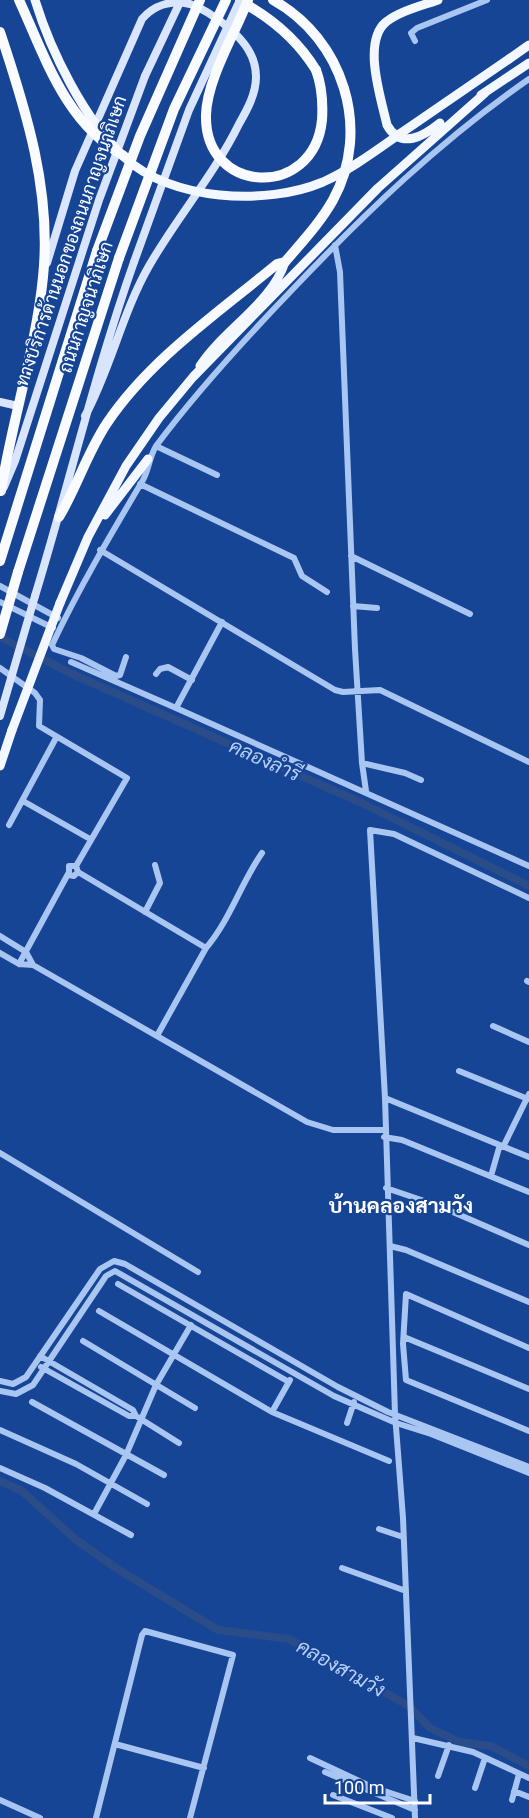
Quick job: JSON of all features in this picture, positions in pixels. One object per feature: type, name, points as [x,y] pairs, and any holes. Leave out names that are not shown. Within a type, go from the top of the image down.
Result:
[{"type":"highway","points":[[19,0],[55,82],[71,109],[101,142],[124,156]]},
{"type":"highway","name":"ถนนกาญจนาภิเษก","points":[[0,561],[97,250],[140,136],[201,0]]},
{"type":"highway","name":"ถนนกาญจนาภิเษก","points":[[0,633],[119,258],[174,109],[226,0]]},
{"type":"highway","points":[[240,0],[282,28],[297,42],[316,70],[322,95],[321,126],[313,150],[303,162],[280,176],[256,178],[243,175],[219,157],[206,126],[207,102],[248,0]]},
{"type":"highway","points":[[59,517],[74,492],[93,446],[124,400],[192,333],[277,264],[285,262],[321,219],[334,198],[349,155],[351,130],[344,88],[332,56],[302,20],[273,0]]},
{"type":"highway","points":[[0,32],[33,142],[43,215],[44,275],[1,494]]},
{"type":"main road","points":[[35,0],[80,99],[124,156],[165,181],[210,194],[263,196],[305,188],[354,165],[529,45]]},
{"type":"main road","name":"ทางบริการด้านนอกของถนนกาญจนาภิเษก","points":[[1,494],[15,461],[83,246],[122,135],[145,76],[181,0]]},
{"type":"main road","points":[[0,716],[59,517],[111,326],[189,110],[240,0]]},
{"type":"main road","points":[[438,0],[393,17],[385,23],[375,38],[373,51],[389,129],[397,136],[419,138],[529,63]]},
{"type":"main road","points":[[44,275],[75,171],[142,20],[159,5],[172,2],[185,2],[208,12],[242,39],[250,51],[255,70],[254,91],[225,153],[149,265],[132,302],[103,381],[85,416]]},
{"type":"main road","points":[[0,766],[60,603],[88,537],[126,466],[159,418],[193,377],[378,188],[485,93]]},
{"type":"main road","points":[[193,377],[216,344],[257,303],[282,272],[285,262]]},
{"type":"main road","points":[[0,402],[18,406]]},
{"type":"main road","points":[[88,537],[147,459]]},
{"type":"street","points":[[415,41],[411,33],[417,28],[487,0]]},
{"type":"street","points":[[126,657],[120,675],[116,676],[81,658],[52,648],[100,550],[145,476],[147,459],[156,446],[216,371],[334,245],[421,162],[464,126],[529,79]]},
{"type":"street","points":[[334,245],[340,272],[351,556],[359,606],[362,763],[366,791]]},
{"type":"street","points":[[156,446],[217,475]]},
{"type":"street","points":[[140,484],[294,558],[302,576],[327,592]]},
{"type":"street","points":[[100,550],[334,690],[373,690],[422,709],[529,762]]},
{"type":"street","points":[[351,556],[470,614]]},
{"type":"street","points":[[0,586],[64,621]]},
{"type":"street","points":[[0,602],[59,630]]},
{"type":"street","points":[[359,606],[377,608]]},
{"type":"street","points":[[176,708],[222,622]]},
{"type":"street","points":[[71,662],[366,791],[388,804],[529,866]]},
{"type":"street","points":[[0,668],[35,693],[40,700],[39,726],[127,778],[90,839],[74,876],[68,874],[19,964]]},
{"type":"street","points":[[156,674],[160,669],[168,668],[192,680]]},
{"type":"street","points":[[9,825],[56,738]]},
{"type":"street","points":[[362,763],[405,773],[421,780]]},
{"type":"street","points":[[23,801],[90,839]]},
{"type":"street","points":[[415,1818],[406,1591],[395,1414],[384,1134],[385,1098],[370,830],[394,834],[529,898]]},
{"type":"street","points":[[158,1034],[206,948],[217,933],[244,879],[262,852]]},
{"type":"street","points":[[145,912],[160,887],[155,866]]},
{"type":"street","points":[[77,869],[206,948]]},
{"type":"street","points":[[0,936],[26,952],[33,965]]},
{"type":"street","points":[[0,953],[19,964],[33,965],[158,1034],[306,1122],[333,1130],[384,1134],[529,1192]]},
{"type":"street","points":[[493,1026],[529,1042]]},
{"type":"street","points":[[459,1071],[528,1097],[504,1145],[498,1151],[499,1156],[491,1176]]},
{"type":"street","points":[[385,1098],[529,1157]]},
{"type":"street","points":[[0,1153],[198,1272]]},
{"type":"street","points":[[386,1188],[439,1206],[529,1245]]},
{"type":"street","points":[[390,1246],[406,1250],[529,1302]]},
{"type":"street","points":[[0,1381],[8,1384],[21,1381],[36,1364],[106,1263],[114,1261],[125,1264],[297,1366],[356,1396],[395,1414],[529,1467]]},
{"type":"street","points":[[0,1391],[8,1394],[25,1390],[33,1385],[110,1272],[121,1272],[293,1374],[353,1405],[529,1473]]},
{"type":"street","points":[[118,1284],[290,1382]]},
{"type":"street","points":[[529,1348],[406,1294],[404,1337],[406,1380],[529,1431]]},
{"type":"street","points":[[194,1316],[199,1308]]},
{"type":"street","points":[[99,1311],[272,1412],[390,1461]]},
{"type":"street","points":[[94,1514],[126,1455],[138,1417],[191,1325]]},
{"type":"street","points":[[404,1337],[529,1389]]},
{"type":"street","points":[[83,1341],[195,1408]]},
{"type":"street","points":[[40,1356],[133,1410],[138,1417],[180,1443]]},
{"type":"street","points":[[36,1364],[99,1401],[129,1416],[138,1417]]},
{"type":"street","points":[[272,1412],[297,1366]]},
{"type":"street","points":[[346,1423],[356,1396]]},
{"type":"street","points":[[32,1402],[164,1475]]},
{"type":"street","points":[[0,1430],[76,1464],[147,1504]]},
{"type":"street","points":[[0,1468],[94,1514],[131,1535]]},
{"type":"street","points":[[380,1529],[403,1537]]},
{"type":"street","points":[[342,1568],[406,1591]]},
{"type":"street","points":[[96,1818],[142,1635],[145,1631],[230,1652],[234,1659],[190,1818]]},
{"type":"street","points":[[413,1738],[449,1745],[485,1758],[529,1779]]},
{"type":"street","points":[[115,1743],[204,1768]]},
{"type":"street","points":[[438,1776],[449,1745]]},
{"type":"street","points":[[310,1758],[372,1787],[414,1801]]},
{"type":"street","points":[[475,1788],[485,1758]]},
{"type":"street","points":[[325,1772],[415,1810]]},
{"type":"street","points":[[512,1800],[519,1774]]},
{"type":"street","points":[[514,1791],[529,1797]]},
{"type":"street","points":[[333,1795],[392,1818]]},
{"type":"street","points":[[0,1800],[40,1818]]},
{"type":"waterway","name":"คลองลำรี","points":[[0,637],[70,673],[364,804],[529,886]]},
{"type":"waterway","name":"คลองสามวัง","points":[[0,1481],[22,1491],[75,1539],[119,1570],[218,1630],[289,1639],[409,1706],[430,1728],[460,1742],[491,1746],[529,1766]]},
{"type":"district","name":"บ้านคลองสามวัง","points":[[401,1206]]}]
